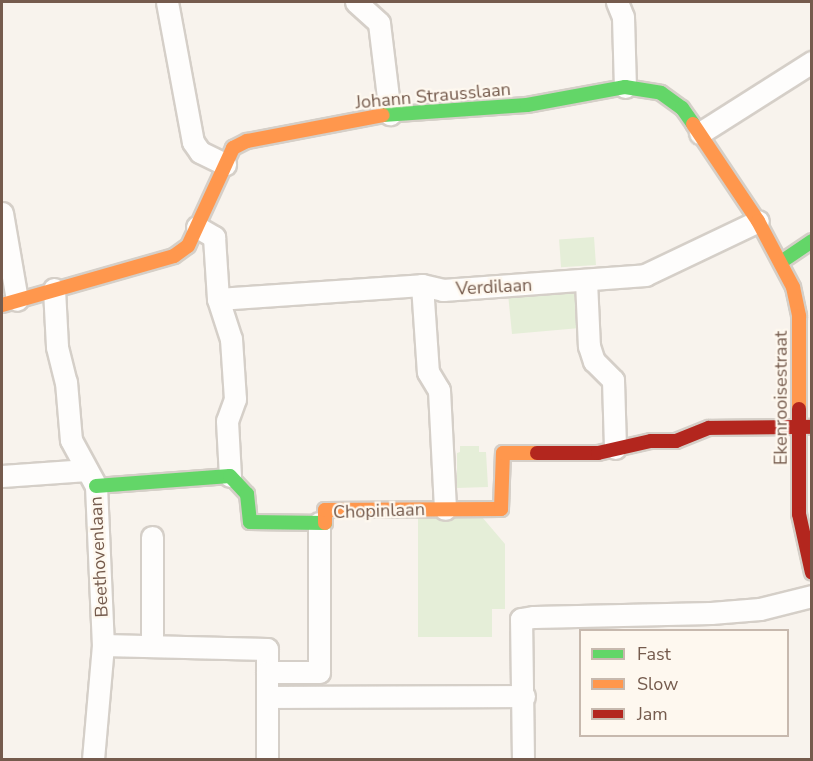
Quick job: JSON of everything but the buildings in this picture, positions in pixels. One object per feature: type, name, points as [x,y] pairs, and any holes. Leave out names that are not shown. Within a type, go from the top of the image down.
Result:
[{"type":"street","points":[[167,2],[193,142],[200,152],[225,164]]},
{"type":"street","points":[[356,2],[380,23],[390,114]]},
{"type":"street","points":[[617,2],[623,17],[626,87]]},
{"type":"street","points":[[700,133],[812,62]]},
{"type":"street","name":"Johann Strausslaan","points":[[9,303],[174,256],[188,246],[233,148],[247,141],[390,114],[527,105],[626,87],[643,88],[661,93],[682,108],[758,221],[781,262]]},
{"type":"street","points":[[2,213],[9,303]]},
{"type":"street","name":"Verdilaan","points":[[218,299],[422,285],[443,290],[645,275],[758,221]]},
{"type":"street","points":[[2,476],[91,478],[230,476],[227,421],[235,399],[231,339],[218,299],[214,237],[197,227]]},
{"type":"street","points":[[781,262],[812,241]]},
{"type":"street","name":"Ekenrooisestraat","points":[[781,262],[793,287],[799,316],[805,426],[799,514],[812,573]]},
{"type":"street","points":[[586,281],[589,346],[594,361],[613,380],[615,448]]},
{"type":"street","points":[[422,285],[428,372],[439,390],[445,509]]},
{"type":"street","name":"Beethovenlaan","points":[[54,289],[57,346],[66,382],[70,440],[91,478],[103,645],[93,759]]},
{"type":"street","name":"Chopinlaan","points":[[230,476],[247,494],[250,522],[325,523],[325,510],[501,509],[503,453],[598,453],[651,441],[676,441],[709,428],[805,426]]},
{"type":"street","points":[[267,672],[319,672],[320,523]]},
{"type":"street","points":[[152,537],[152,646]]},
{"type":"street","points":[[523,759],[522,619],[534,616],[711,614],[760,609],[812,596]]},
{"type":"street","points":[[103,645],[267,649],[267,759]]},
{"type":"street","points":[[268,697],[524,696]]},
{"type":"green space","points":[[594,237],[596,265],[561,267],[559,239]]},
{"type":"green space","points":[[571,290],[579,297],[580,328],[512,334],[508,294]]},
{"type":"green space","points":[[460,446],[479,446],[479,452],[486,452],[488,487],[457,488],[457,453],[460,452]]},
{"type":"green space","points":[[418,517],[482,517],[505,544],[505,609],[492,609],[492,637],[418,637]]},
{"type":"traffic: fast","points":[[383,115],[527,105],[625,87],[661,93],[682,108],[693,124]]},
{"type":"traffic: fast","points":[[781,262],[812,241]]},
{"type":"traffic: fast","points":[[96,486],[230,476],[247,494],[250,522],[325,523]]},
{"type":"traffic: slow","points":[[2,305],[174,256],[188,246],[233,148],[247,141],[383,115]]},
{"type":"traffic: slow","points":[[693,124],[758,221],[793,287],[799,316],[799,409]]},
{"type":"traffic: slow","points":[[325,523],[325,510],[501,509],[503,453],[537,453]]},
{"type":"traffic: jam","points":[[799,409],[799,514],[812,573]]},
{"type":"traffic: jam","points":[[537,453],[598,453],[651,441],[676,441],[709,428],[812,427]]}]
